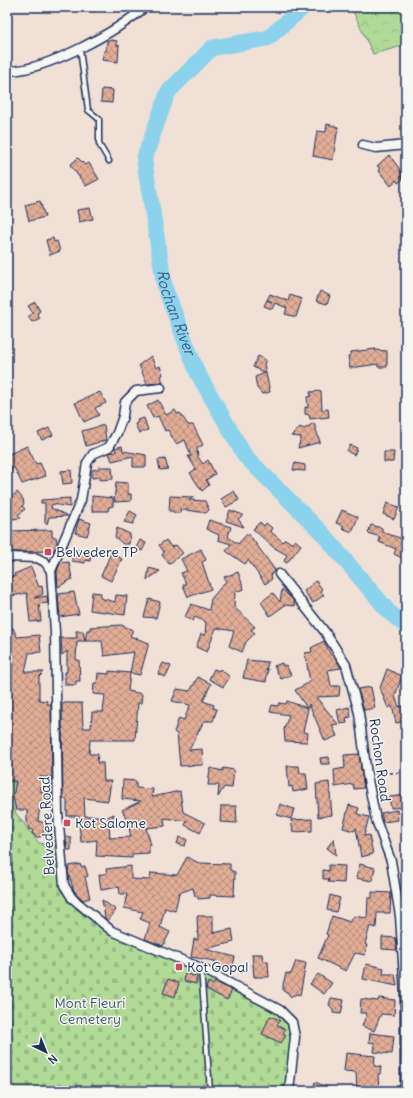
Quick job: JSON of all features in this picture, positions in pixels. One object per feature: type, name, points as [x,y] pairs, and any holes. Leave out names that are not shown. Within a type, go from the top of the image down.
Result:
[{"type":"street","points":[[7,71],[46,63],[80,49],[145,7]]},
{"type":"street","points":[[363,145],[376,148],[406,145]]},
{"type":"street","points":[[51,571],[81,500],[87,463],[93,454],[109,447],[117,433],[123,416],[125,402],[136,391],[161,388]]},
{"type":"street","points":[[7,557],[37,558],[45,562],[51,571]]},
{"type":"street","name":"Belvedere Road","points":[[51,571],[55,632],[58,813],[64,884],[72,898],[112,931],[201,968],[280,1010],[292,1022],[296,1037],[289,1091]]},
{"type":"street","name":"Rochon Road","points":[[279,574],[324,632],[346,665],[360,713],[367,775],[376,820],[391,861],[403,916],[405,1091]]},
{"type":"lane","points":[[80,49],[88,110],[99,120],[99,144],[109,161]]},
{"type":"lane","points":[[201,968],[210,1091]]},
{"type":"path","points":[[367,775],[406,772]]},
{"type":"green space","points":[[351,7],[406,7],[406,45],[373,54]]},
{"type":"green space","name":"Mont Fleuri Cemetery","points":[[7,780],[15,781],[15,812],[39,843],[56,846],[60,882],[70,901],[81,913],[110,933],[198,970],[284,1015],[293,1030],[285,1091],[7,1091]]},
{"type":"building","points":[[107,41],[117,41],[116,45],[119,45],[118,62],[102,60],[104,51],[106,51]]},
{"type":"building","points":[[102,89],[113,90],[112,103],[101,102]]},
{"type":"building","points":[[327,124],[338,127],[333,160],[313,156],[317,131],[326,132]]},
{"type":"building","points":[[389,155],[399,168],[403,179],[398,183],[396,180],[391,186],[378,170],[380,168],[377,166]]},
{"type":"building","points":[[78,158],[85,165],[89,163],[99,179],[86,186],[70,165]]},
{"type":"building","points":[[40,201],[45,217],[29,221],[25,205]]},
{"type":"building","points":[[90,208],[93,219],[79,222],[77,210]]},
{"type":"building","points":[[53,238],[54,242],[57,241],[60,251],[50,255],[46,240]]},
{"type":"building","points":[[320,291],[330,296],[327,304],[316,301]]},
{"type":"building","points":[[270,294],[288,301],[290,295],[302,299],[296,317],[285,314],[287,308],[275,303],[272,309],[264,306]]},
{"type":"building","points":[[35,302],[40,311],[37,313],[40,318],[32,322],[28,317],[33,313],[28,306]]},
{"type":"building","points":[[376,349],[375,350],[387,351],[387,367],[378,367],[378,364],[350,368],[348,356],[351,355],[351,352]]},
{"type":"building","points":[[151,356],[156,368],[160,366],[163,375],[161,376],[163,383],[147,384],[139,365]]},
{"type":"building","points":[[258,356],[266,360],[264,364],[270,392],[262,394],[257,388],[255,377],[265,373],[253,367]]},
{"type":"building","points":[[321,391],[322,410],[328,409],[329,417],[310,419],[309,415],[305,414],[305,407],[308,408],[307,397],[311,396],[310,392]]},
{"type":"building","points":[[100,392],[106,403],[95,408],[99,415],[84,422],[75,403]]},
{"type":"building","points":[[158,400],[166,415],[175,410],[177,414],[180,413],[188,425],[193,425],[203,445],[197,448],[198,457],[203,464],[208,460],[215,474],[206,480],[209,485],[202,491],[190,473],[196,469],[188,456],[191,456],[185,440],[176,444],[168,430],[165,431],[158,416],[153,418],[147,406]]},
{"type":"building","points":[[144,418],[148,430],[139,433],[135,424],[138,422],[137,420]]},
{"type":"building","points":[[314,423],[320,442],[298,448],[301,437],[291,436],[300,427],[304,429]]},
{"type":"building","points":[[104,425],[106,440],[86,446],[82,431]]},
{"type":"building","points":[[49,428],[53,435],[42,440],[38,433]]},
{"type":"building","points":[[350,445],[357,448],[354,455],[347,451]]},
{"type":"building","points":[[27,446],[36,464],[40,463],[46,476],[22,484],[14,467],[7,476],[7,455]]},
{"type":"building","points":[[122,446],[123,451],[146,455],[146,467],[133,467],[133,456],[112,461],[109,453],[116,452],[115,448]]},
{"type":"building","points":[[384,452],[394,452],[393,462],[384,462]]},
{"type":"building","points":[[165,459],[168,469],[160,470],[158,460]]},
{"type":"building","points":[[295,463],[305,465],[305,471],[293,470]]},
{"type":"building","points":[[99,467],[112,467],[113,479],[100,480],[100,477],[92,478],[92,470],[99,469]]},
{"type":"building","points":[[71,470],[72,483],[63,484],[61,471]]},
{"type":"building","points":[[116,482],[128,483],[128,494],[131,494],[131,501],[114,502]]},
{"type":"building","points":[[234,491],[239,500],[226,507],[221,499]]},
{"type":"building","points":[[17,492],[23,499],[24,504],[22,506],[25,509],[18,515],[21,518],[12,519],[7,513],[7,501]]},
{"type":"building","points":[[92,496],[113,498],[113,506],[109,507],[108,511],[92,511]]},
{"type":"building","points":[[170,496],[194,497],[189,500],[205,501],[209,510],[206,513],[180,509],[181,513],[174,513],[173,511],[169,511]]},
{"type":"building","points":[[70,498],[70,507],[52,504],[51,508],[68,516],[49,517],[47,524],[45,523],[45,503],[41,503],[41,500]]},
{"type":"building","points":[[387,503],[399,507],[394,519],[383,514]]},
{"type":"building","points":[[230,510],[243,515],[238,519],[244,527],[226,521]]},
{"type":"building","points":[[342,510],[358,517],[352,532],[342,528],[344,526],[336,523]]},
{"type":"building","points":[[130,511],[137,515],[133,524],[124,522]]},
{"type":"building","points":[[79,519],[91,523],[87,536],[75,533]]},
{"type":"building","points":[[209,520],[231,527],[228,537],[238,544],[248,533],[275,570],[271,575],[272,579],[265,584],[248,560],[245,564],[226,551],[231,544],[218,540],[219,535],[206,529]]},
{"type":"building","points":[[260,522],[264,526],[266,523],[272,528],[270,531],[283,542],[285,539],[293,544],[295,540],[301,545],[287,563],[284,561],[287,555],[273,547],[253,529]]},
{"type":"building","points":[[371,525],[382,528],[382,532],[406,540],[406,560],[394,554],[396,549],[379,542],[380,537],[368,533]]},
{"type":"building","points":[[117,528],[130,534],[129,544],[123,544],[115,537]]},
{"type":"building","points":[[52,530],[52,537],[56,537],[57,543],[54,551],[12,552],[7,546],[7,531]]},
{"type":"building","points":[[140,540],[146,543],[142,551],[136,548]]},
{"type":"building","points":[[166,540],[171,547],[176,545],[183,553],[169,564],[162,555],[164,552],[159,545]]},
{"type":"building","points":[[73,549],[91,552],[90,561],[85,560],[85,563],[72,561]]},
{"type":"building","points":[[201,549],[206,560],[202,562],[211,589],[188,597],[183,585],[186,584],[181,573],[187,571],[181,559]]},
{"type":"building","points":[[111,553],[122,559],[111,581],[101,576]]},
{"type":"building","points":[[69,562],[72,579],[58,587],[57,572],[60,563]]},
{"type":"building","points":[[31,567],[39,587],[42,586],[43,594],[34,598],[47,596],[48,603],[39,604],[41,621],[30,622],[27,593],[7,597],[7,578],[15,576],[14,574]]},
{"type":"building","points":[[149,568],[160,571],[147,580]]},
{"type":"building","points":[[238,572],[244,589],[235,592],[234,607],[255,627],[251,630],[255,633],[246,642],[242,652],[229,646],[234,631],[216,628],[207,652],[196,647],[201,634],[205,635],[206,622],[195,617],[193,621],[185,617],[191,604],[209,610],[211,599],[226,581],[224,577]]},
{"type":"building","points":[[316,581],[322,589],[320,591],[324,595],[313,603],[304,591]]},
{"type":"building","points":[[282,589],[293,600],[295,606],[285,605],[270,616],[261,602],[273,593],[280,602]]},
{"type":"building","points":[[74,592],[79,614],[60,617],[58,594]]},
{"type":"building","points":[[92,592],[101,593],[100,598],[115,602],[116,595],[127,596],[125,615],[90,610]]},
{"type":"building","points":[[149,599],[160,602],[156,618],[144,617]]},
{"type":"building","points":[[121,625],[133,630],[130,636],[149,643],[140,675],[130,673],[134,652],[104,656],[102,641],[85,641],[87,630],[90,630],[90,627]]},
{"type":"building","points":[[13,628],[17,637],[39,635],[41,652],[29,653],[25,672],[44,672],[39,677],[39,700],[47,701],[47,704],[51,704],[52,777],[40,777],[41,792],[52,793],[52,799],[48,800],[48,806],[40,806],[38,821],[45,823],[43,835],[40,837],[36,837],[32,833],[33,830],[29,829],[27,822],[27,810],[16,810],[13,797],[16,781],[7,781],[7,682],[13,665],[7,664],[10,640],[7,641],[7,629]]},
{"type":"building","points":[[76,631],[83,631],[85,641],[77,641],[76,660],[79,660],[80,681],[76,681],[76,685],[65,685],[65,672],[67,672],[67,651],[62,655],[61,638],[77,638]]},
{"type":"building","points":[[324,641],[331,655],[333,655],[341,668],[328,670],[331,686],[340,686],[339,696],[316,697],[338,724],[332,725],[337,736],[325,741],[309,704],[303,732],[308,733],[307,742],[285,741],[284,729],[289,715],[270,712],[272,705],[278,706],[279,703],[286,704],[287,701],[307,708],[295,690],[310,682],[305,653],[312,652],[311,648]]},
{"type":"building","points":[[247,660],[268,662],[266,682],[243,678]]},
{"type":"building","points":[[163,663],[171,666],[166,677],[158,674]]},
{"type":"building","points":[[282,663],[283,666],[286,665],[291,675],[281,679],[274,666]]},
{"type":"building","points":[[214,669],[219,671],[220,669],[230,677],[223,687],[209,679]]},
{"type":"building","points":[[387,669],[402,676],[395,696],[399,707],[403,706],[406,721],[396,723],[392,706],[388,708],[380,688]]},
{"type":"building","points":[[109,671],[130,673],[128,691],[142,694],[141,703],[138,703],[135,740],[90,740],[89,754],[98,754],[97,763],[103,763],[104,781],[111,781],[108,801],[84,798],[85,816],[105,816],[105,818],[114,814],[113,824],[109,824],[110,838],[131,837],[128,823],[122,810],[141,801],[122,799],[123,780],[136,781],[136,788],[153,789],[152,797],[180,791],[183,812],[205,823],[200,833],[185,825],[187,821],[164,818],[165,826],[146,828],[151,845],[149,845],[149,853],[132,854],[132,858],[96,856],[97,840],[81,842],[78,816],[67,816],[67,799],[63,799],[62,703],[82,703],[83,728],[91,728],[92,712],[103,712],[105,695],[93,694],[94,683],[97,683],[98,673],[109,674]]},
{"type":"building","points":[[198,677],[211,684],[203,701],[214,705],[213,708],[217,709],[213,721],[204,721],[189,750],[202,749],[203,765],[180,766],[177,734],[174,732],[179,718],[184,720],[190,705],[172,701],[177,689],[190,691]]},
{"type":"building","points":[[371,687],[375,708],[364,710],[358,689]]},
{"type":"building","points":[[349,707],[351,717],[346,718],[347,723],[340,724],[337,710]]},
{"type":"building","points":[[359,754],[364,788],[354,789],[353,784],[335,787],[334,770],[345,768],[344,755]]},
{"type":"building","points":[[329,757],[330,764],[321,764],[320,758]]},
{"type":"building","points":[[287,766],[299,766],[300,773],[306,773],[308,789],[293,792],[292,786],[289,787]]},
{"type":"building","points":[[210,768],[223,771],[223,768],[234,770],[232,788],[224,787],[218,797],[219,785],[208,785]]},
{"type":"building","points":[[329,782],[332,815],[318,817],[316,784]]},
{"type":"building","points":[[406,795],[406,807],[391,808],[389,797]]},
{"type":"building","points":[[280,804],[294,809],[291,819],[277,815]]},
{"type":"building","points":[[349,805],[359,808],[357,814],[369,817],[364,836],[369,835],[373,854],[361,857],[356,828],[354,831],[343,828]]},
{"type":"building","points":[[221,806],[236,806],[237,823],[220,822]]},
{"type":"building","points":[[397,810],[398,820],[383,822],[381,813]]},
{"type":"building","points":[[312,819],[312,831],[293,832],[291,820]]},
{"type":"building","points":[[66,837],[71,838],[71,850],[67,850]]},
{"type":"building","points":[[179,837],[187,839],[185,846],[177,844]]},
{"type":"building","points":[[334,838],[336,855],[327,848]]},
{"type":"building","points":[[187,857],[199,863],[230,864],[230,870],[235,872],[234,896],[210,895],[210,898],[198,899],[198,896],[195,896],[193,888],[179,893],[175,911],[165,908],[160,927],[170,932],[163,946],[145,939],[150,923],[140,919],[143,912],[124,908],[127,894],[120,894],[119,887],[101,890],[99,875],[107,873],[106,869],[131,866],[131,879],[150,880],[151,873],[177,875]]},
{"type":"building","points":[[80,864],[81,867],[85,866],[88,876],[85,877],[90,898],[83,900],[74,891],[68,872],[69,866]]},
{"type":"building","points":[[360,864],[375,868],[372,881],[356,878]]},
{"type":"building","points":[[329,865],[345,866],[344,883],[328,882],[329,879],[323,879],[323,870],[329,871]]},
{"type":"building","points":[[372,892],[391,893],[390,913],[377,913],[376,928],[370,926],[365,944],[367,945],[365,955],[355,953],[346,971],[318,958],[328,935],[326,934],[332,916],[350,922],[354,916],[367,918],[368,898],[372,898]]},
{"type":"building","points":[[330,895],[340,898],[336,912],[327,910]]},
{"type":"building","points":[[102,900],[116,910],[108,921],[105,918]]},
{"type":"building","points":[[197,916],[213,916],[213,933],[232,929],[234,942],[205,949],[235,957],[231,973],[213,968],[215,961],[191,957],[194,939],[198,940]]},
{"type":"building","points":[[382,937],[396,938],[397,950],[382,949]]},
{"type":"building","points":[[252,954],[262,954],[263,961],[268,961],[269,977],[254,977]]},
{"type":"building","points":[[296,961],[306,963],[300,995],[296,994],[291,997],[287,992],[283,991],[283,985],[286,973],[291,974]]},
{"type":"building","points":[[366,964],[384,968],[383,974],[395,974],[397,986],[363,979]]},
{"type":"building","points":[[185,974],[197,976],[196,984],[184,981]]},
{"type":"building","points":[[318,974],[332,983],[324,994],[310,984]]},
{"type":"building","points":[[168,979],[179,983],[175,997],[163,993]]},
{"type":"building","points":[[208,982],[213,985],[215,982],[232,990],[227,1000],[206,989]]},
{"type":"building","points":[[331,998],[344,1000],[341,1014],[333,1013],[333,1009],[329,1005]]},
{"type":"building","points":[[379,998],[395,1000],[394,1015],[381,1014],[374,1031],[362,1026],[367,1013],[360,1013],[361,999],[378,1001]]},
{"type":"building","points":[[270,1016],[280,1020],[277,1025],[285,1029],[283,1033],[286,1035],[281,1043],[262,1034]]},
{"type":"building","points":[[370,1033],[394,1036],[392,1054],[374,1052],[375,1043],[369,1042]]},
{"type":"building","points":[[346,1053],[375,1056],[374,1066],[381,1067],[380,1074],[378,1074],[379,1091],[357,1091],[356,1072],[344,1071]]},
{"type":"building","points":[[315,1082],[336,1091],[312,1091]]},
{"type":"waterway","name":"Rochan River","points":[[304,7],[268,38],[212,48],[168,92],[144,159],[165,288],[197,372],[245,456],[322,533],[389,612],[406,626]]},
{"type":"place","name":"Belvedere TP","points":[[48,552]]},
{"type":"place","name":"Kot Salome","points":[[67,823]]},
{"type":"place","name":"Kot Gopal","points":[[179,967]]}]
